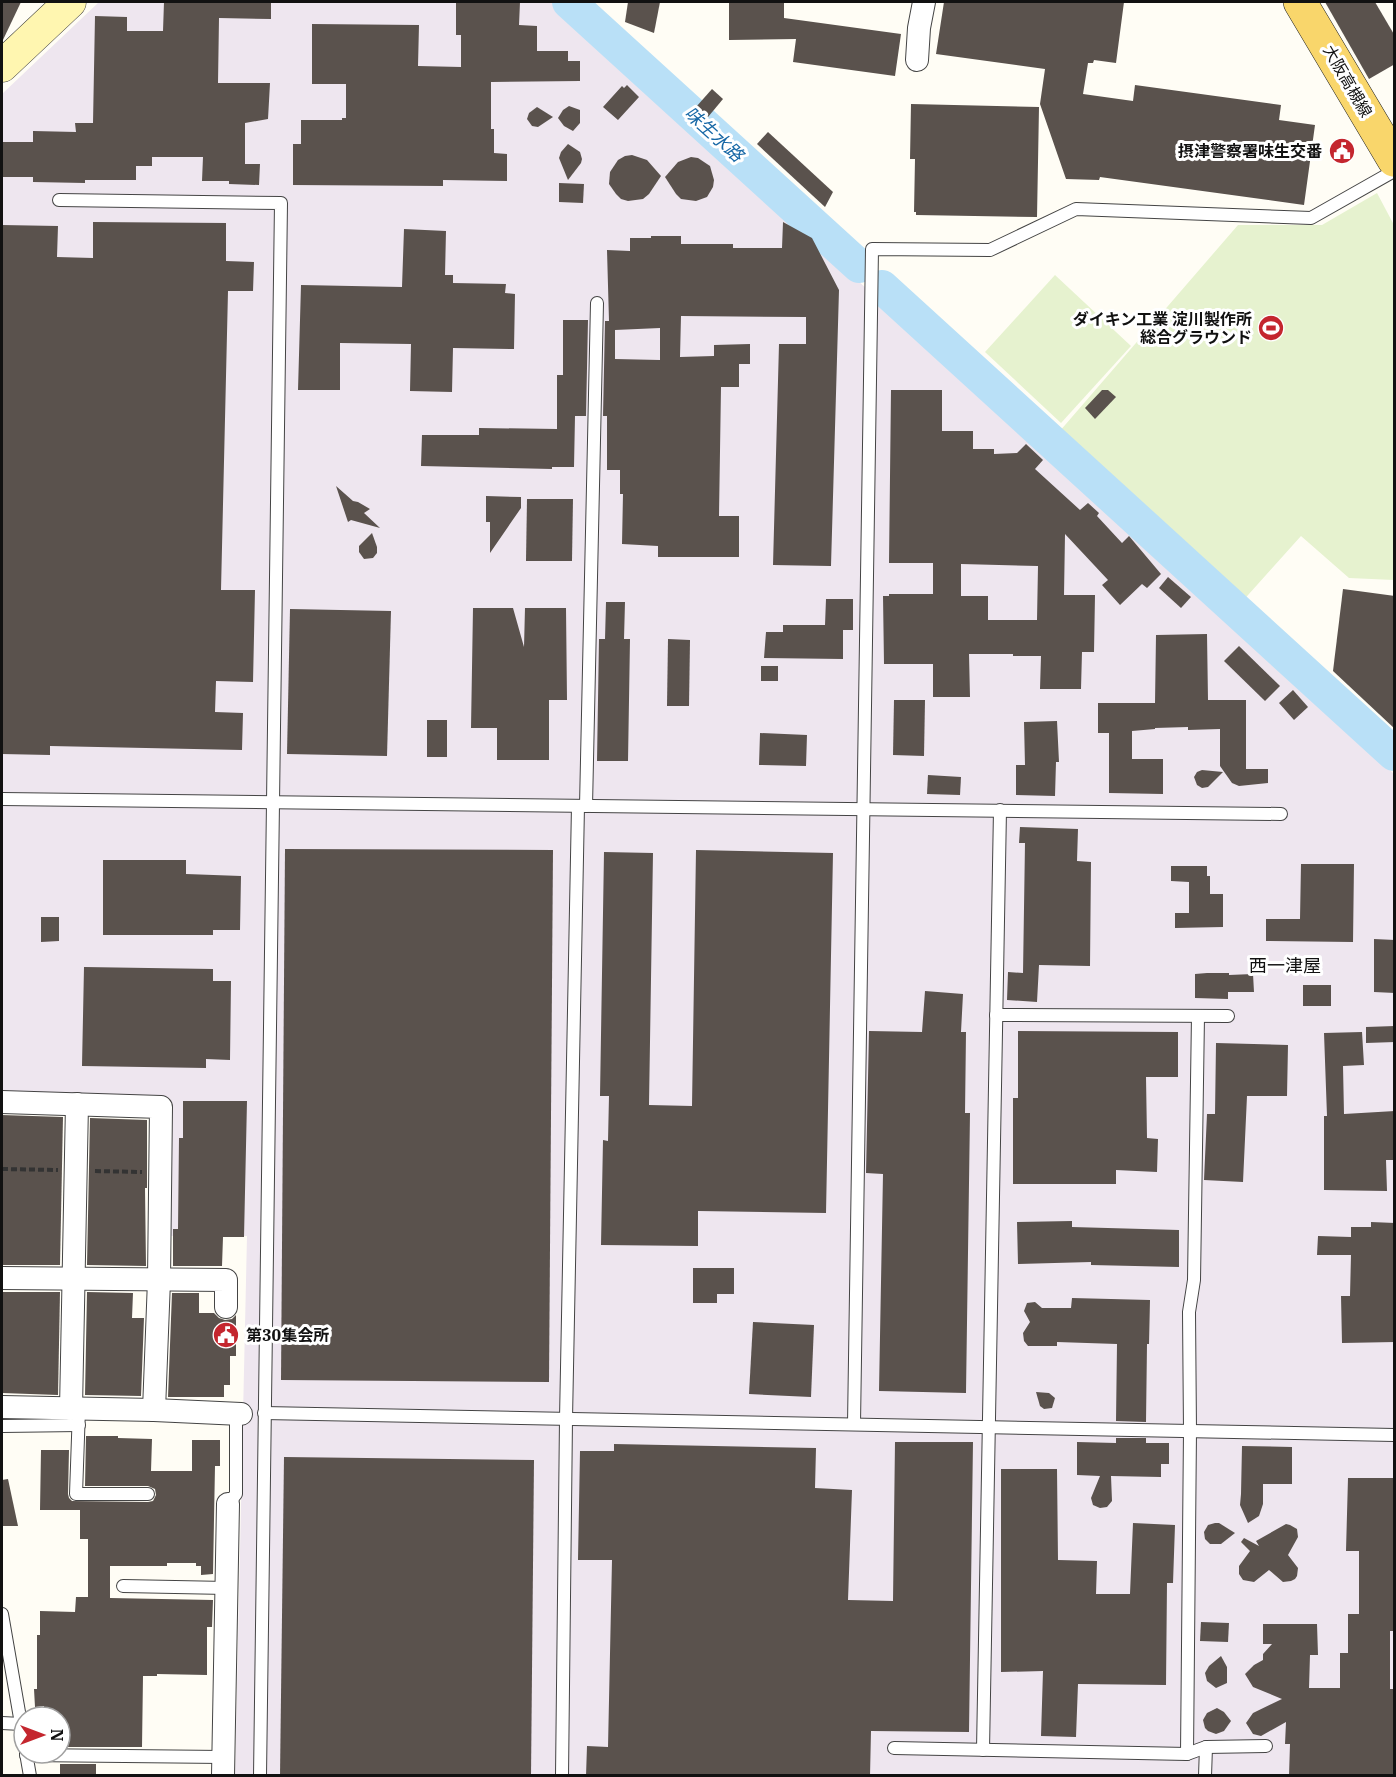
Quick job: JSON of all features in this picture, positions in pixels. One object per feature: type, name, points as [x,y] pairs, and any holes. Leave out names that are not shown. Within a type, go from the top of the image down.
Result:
[{"type":"main road","points":[[2,66],[70,2]]},
{"type":"main road","name":"大阪高槻線","points":[[1300,2],[1395,160]]},
{"type":"street","points":[[917,60],[919,28],[924,2]]},
{"type":"street","points":[[2,1102],[161,1107],[159,1280],[154,1410]]},
{"type":"street","points":[[76,1414],[74,1279],[77,1104]]},
{"type":"street","points":[[2,1278],[226,1280],[226,1307]]},
{"type":"street","points":[[2,1407],[76,1414],[154,1410],[238,1414]]},
{"type":"street","points":[[223,1766],[228,1504]]},
{"type":"lane","points":[[854,1424],[872,249],[990,250],[1076,209],[1311,218],[1395,171]]},
{"type":"lane","points":[[59,200],[281,203],[260,1776]]},
{"type":"lane","points":[[562,1776],[567,1419],[597,303]]},
{"type":"lane","points":[[2,799],[1281,814]]},
{"type":"lane","points":[[983,1750],[1000,810]]},
{"type":"lane","points":[[996,1015],[1228,1016]]},
{"type":"lane","points":[[1187,1754],[1189,1312],[1194,1280],[1198,1016]]},
{"type":"lane","points":[[264,1413],[1395,1435]]},
{"type":"lane","points":[[2,1426],[76,1414],[76,1494],[148,1494]]},
{"type":"lane","points":[[228,1504],[236,1494],[238,1414]]},
{"type":"lane","points":[[123,1587],[227,1588]]},
{"type":"lane","points":[[2,1614],[18,1705]]},
{"type":"lane","points":[[894,1748],[1187,1754],[1206,1747],[1266,1746]]},
{"type":"lane","points":[[1205,1776],[1206,1747]]},
{"type":"lane","points":[[72,1757],[223,1766]]},
{"type":"shaded area","points":[[99,2],[555,2],[1394,774],[1394,1775],[235,1775],[247,1236],[169,1236],[170,1098],[2,1093],[2,94]]},
{"type":"green space","name":"ダイキン工業 淀川製作所 総合グラウンド","points":[[1377,193],[1394,225],[1394,580],[1349,578],[1301,536],[1240,604],[1059,432],[1238,225],[1322,225]]},
{"type":"green space","points":[[1055,275],[1131,346],[1061,423],[985,352]]},
{"type":"building","points":[[2,2],[21,2],[2,42]]},
{"type":"building","points":[[164,2],[271,2],[271,19],[219,18],[218,83],[270,83],[268,119],[245,123],[245,164],[260,164],[259,185],[229,184],[229,181],[202,181],[203,157],[152,157],[152,166],[136,166],[136,180],[85,180],[85,183],[33,182],[33,177],[2,177],[2,142],[33,142],[33,131],[76,132],[75,123],[93,123],[95,16],[127,17],[127,31],[163,31]]},
{"type":"building","points":[[456,2],[520,2],[519,25],[537,26],[537,51],[568,51],[568,61],[580,61],[580,81],[491,82],[491,129],[494,129],[494,153],[507,154],[507,181],[443,180],[443,186],[293,185],[293,144],[301,144],[301,120],[342,120],[346,118],[346,84],[312,84],[312,24],[419,25],[418,66],[461,67],[461,35],[456,35]]},
{"type":"building","points":[[628,2],[660,2],[654,33],[625,22]]},
{"type":"building","points":[[729,2],[784,2],[784,18],[901,34],[895,76],[793,62],[796,39],[729,40]]},
{"type":"building","points":[[944,2],[1124,2],[1116,63],[1094,60],[1093,63],[1088,63],[1083,94],[1133,101],[1135,85],[1281,105],[1279,120],[1315,125],[1304,205],[1100,177],[1099,180],[1066,179],[1040,104],[1045,69],[936,54]]},
{"type":"building","points":[[1325,2],[1375,2],[1395,36],[1395,64],[1369,79]]},
{"type":"building","points":[[627,85],[639,97],[618,120],[603,107],[622,86],[624,88]]},
{"type":"building","points":[[712,89],[723,99],[708,117],[696,107]]},
{"type":"building","points":[[911,104],[1039,107],[1037,217],[916,215],[914,212],[915,159],[910,159]]},
{"type":"building","points":[[569,106],[580,110],[580,123],[573,131],[564,126],[558,118]]},
{"type":"building","points":[[537,107],[553,117],[538,127],[532,126],[527,119],[529,113]]},
{"type":"building","points":[[768,132],[833,192],[825,207],[757,144]]},
{"type":"building","points":[[568,144],[580,152],[582,159],[568,180],[559,158]]},
{"type":"building","points":[[632,155],[647,160],[661,176],[643,199],[628,201],[621,199],[609,184],[610,172],[618,160]]},
{"type":"building","points":[[691,157],[698,158],[710,166],[714,180],[707,197],[696,201],[681,199],[665,177],[678,162]]},
{"type":"building","points":[[559,183],[584,184],[583,203],[559,202]]},
{"type":"building","points":[[93,222],[226,223],[226,261],[254,262],[253,291],[228,291],[221,590],[255,590],[253,682],[216,681],[215,712],[243,713],[242,750],[50,746],[50,755],[2,754],[2,225],[58,226],[57,257],[93,258]]},
{"type":"building","points":[[783,222],[812,238],[839,290],[831,566],[773,565],[779,344],[806,344],[806,317],[681,316],[680,357],[714,356],[714,345],[750,344],[750,364],[739,364],[739,387],[721,387],[719,516],[739,516],[739,557],[658,557],[658,546],[622,544],[623,494],[620,494],[620,470],[607,470],[607,416],[603,416],[605,321],[609,321],[607,250],[630,251],[630,238],[651,238],[651,236],[681,236],[681,244],[733,244],[733,248],[782,248]],"holes":[[[660,328],[660,360],[615,359],[615,330]]]},
{"type":"building","points":[[404,229],[446,231],[445,275],[453,275],[453,283],[506,284],[505,293],[515,294],[514,349],[453,348],[452,392],[410,391],[411,344],[340,343],[340,390],[298,390],[301,285],[402,287]]},
{"type":"building","points":[[563,320],[588,320],[586,416],[575,416],[574,467],[552,467],[552,469],[421,466],[422,435],[479,435],[479,428],[557,429],[557,375],[563,375]]},
{"type":"building","points":[[891,390],[942,390],[942,431],[973,431],[973,449],[994,449],[994,454],[1017,453],[1026,444],[1043,460],[1035,469],[1080,510],[1088,503],[1099,513],[1097,516],[1122,543],[1129,536],[1161,574],[1147,588],[1142,584],[1120,605],[1102,585],[1108,580],[1065,534],[1064,595],[1095,595],[1094,652],[1082,652],[1081,689],[1040,689],[1041,656],[969,654],[970,697],[933,697],[933,664],[884,664],[883,596],[933,594],[933,563],[889,563]],"holes":[[[961,564],[1038,566],[1037,620],[988,620],[988,596],[961,596]]]},
{"type":"building","points":[[1102,390],[1108,390],[1116,397],[1095,419],[1085,408]]},
{"type":"building","points":[[336,486],[353,501],[370,509],[364,513],[380,528],[351,520],[348,522]]},
{"type":"building","points":[[486,496],[521,497],[521,508],[490,553],[490,522],[486,522]]},
{"type":"building","points":[[527,499],[573,499],[572,561],[526,561]]},
{"type":"building","points":[[372,533],[377,553],[373,558],[364,559],[359,552],[359,546]]},
{"type":"building","points":[[1168,577],[1191,597],[1181,608],[1159,588]]},
{"type":"building","points":[[1343,589],[1395,596],[1395,729],[1333,671]]},
{"type":"building","points":[[826,599],[853,599],[853,630],[843,630],[843,659],[764,658],[766,632],[783,632],[783,625],[825,625]]},
{"type":"building","points":[[606,602],[625,602],[624,639],[630,639],[628,761],[597,761],[599,639],[605,639]]},
{"type":"building","points":[[473,608],[513,608],[524,647],[525,608],[566,608],[567,700],[549,700],[549,760],[497,760],[497,728],[471,728]]},
{"type":"building","points":[[290,609],[391,611],[387,756],[287,754]]},
{"type":"building","points":[[1207,634],[1208,700],[1246,700],[1246,769],[1268,769],[1268,783],[1239,786],[1232,783],[1220,766],[1220,729],[1155,728],[1132,731],[1132,759],[1163,759],[1163,794],[1109,793],[1109,733],[1098,733],[1098,703],[1155,703],[1156,635]]},
{"type":"building","points":[[668,639],[690,640],[689,706],[667,706]]},
{"type":"building","points":[[1239,646],[1280,686],[1265,701],[1224,661]]},
{"type":"building","points":[[761,666],[778,666],[778,681],[761,681]]},
{"type":"building","points":[[1293,690],[1308,707],[1294,720],[1279,703]]},
{"type":"building","points":[[894,700],[925,700],[924,756],[893,755]]},
{"type":"building","points":[[427,720],[447,720],[447,757],[427,757]]},
{"type":"building","points":[[1057,721],[1059,762],[1056,762],[1055,796],[1016,795],[1016,765],[1025,765],[1024,722]]},
{"type":"building","points":[[760,733],[807,735],[806,766],[759,765]]},
{"type":"building","points":[[1202,770],[1223,772],[1208,787],[1202,788],[1197,785],[1194,777]]},
{"type":"building","points":[[928,775],[961,777],[960,795],[927,794]]},
{"type":"building","points":[[1020,827],[1078,829],[1077,861],[1091,862],[1090,966],[1039,965],[1037,1002],[1007,1000],[1008,972],[1023,973],[1025,843],[1019,843]]},
{"type":"building","points":[[285,849],[553,850],[549,1382],[281,1380]]},
{"type":"building","points":[[696,850],[833,853],[826,1213],[698,1211],[698,1246],[601,1245],[603,1140],[608,1141],[609,1096],[600,1096],[604,852],[653,853],[649,1105],[692,1106]]},
{"type":"building","points":[[103,860],[186,860],[186,874],[241,876],[240,930],[213,930],[213,935],[103,935]]},
{"type":"building","points":[[1301,864],[1354,864],[1353,942],[1266,941],[1266,919],[1300,919]]},
{"type":"building","points":[[1171,866],[1207,866],[1207,876],[1210,876],[1210,894],[1223,894],[1223,927],[1175,928],[1175,913],[1189,913],[1189,882],[1171,881]]},
{"type":"building","points":[[41,917],[59,917],[59,941],[41,942]]},
{"type":"building","points":[[1374,939],[1395,940],[1395,993],[1374,992]]},
{"type":"building","points":[[84,967],[213,969],[213,981],[231,981],[230,1060],[206,1059],[206,1068],[82,1066]]},
{"type":"building","points":[[1195,974],[1253,974],[1254,992],[1228,992],[1228,999],[1195,998]]},
{"type":"building","points":[[1303,985],[1331,985],[1331,1006],[1303,1006]]},
{"type":"building","points":[[925,991],[963,994],[961,1032],[966,1032],[965,1113],[970,1113],[966,1393],[879,1391],[883,1174],[866,1173],[869,1031],[922,1032]]},
{"type":"building","points":[[1395,1026],[1395,1042],[1366,1043],[1366,1027]]},
{"type":"building","points":[[1018,1031],[1178,1032],[1178,1077],[1146,1077],[1147,1138],[1158,1139],[1157,1172],[1116,1170],[1116,1184],[1013,1184],[1013,1098],[1018,1098]]},
{"type":"building","points":[[1362,1032],[1364,1065],[1343,1066],[1344,1114],[1395,1111],[1395,1160],[1386,1160],[1387,1191],[1324,1190],[1324,1116],[1327,1116],[1324,1033]]},
{"type":"building","points":[[1216,1043],[1288,1045],[1287,1096],[1247,1096],[1243,1182],[1204,1180],[1207,1114],[1215,1114]]},
{"type":"building","points":[[183,1101],[247,1101],[244,1237],[223,1237],[222,1266],[173,1266],[173,1229],[178,1229],[179,1138],[183,1138]]},
{"type":"building","points":[[2,1115],[63,1117],[60,1265],[2,1265]]},
{"type":"building","points":[[90,1118],[147,1120],[146,1266],[87,1265]]},
{"type":"building","points":[[1072,1221],[1072,1227],[1179,1230],[1179,1267],[1091,1265],[1091,1262],[1018,1264],[1017,1222]]},
{"type":"building","points":[[1371,1222],[1395,1223],[1395,1342],[1342,1343],[1341,1296],[1350,1296],[1351,1255],[1317,1255],[1318,1236],[1351,1237],[1351,1227],[1371,1227]]},
{"type":"building","points":[[693,1268],[734,1268],[734,1294],[717,1294],[717,1303],[693,1303]]},
{"type":"building","points":[[2,1292],[60,1292],[58,1395],[2,1393]]},
{"type":"building","points":[[87,1292],[133,1293],[132,1318],[144,1318],[141,1396],[85,1395]]},
{"type":"building","points":[[172,1293],[199,1293],[199,1313],[214,1313],[225,1320],[232,1319],[236,1315],[236,1356],[230,1356],[230,1385],[224,1385],[224,1397],[168,1397]]},
{"type":"building","points":[[1072,1298],[1150,1300],[1146,1422],[1116,1421],[1117,1344],[1057,1342],[1057,1346],[1028,1346],[1024,1341],[1023,1333],[1030,1322],[1024,1311],[1027,1303],[1035,1302],[1042,1308],[1071,1308]]},
{"type":"building","points":[[753,1322],[814,1325],[811,1397],[749,1394]]},
{"type":"building","points":[[1036,1392],[1049,1393],[1055,1398],[1052,1408],[1044,1409],[1040,1406]]},
{"type":"building","points":[[86,1436],[152,1439],[151,1471],[192,1471],[192,1440],[220,1440],[220,1466],[215,1466],[213,1574],[201,1575],[201,1566],[196,1566],[196,1563],[167,1563],[167,1566],[110,1566],[110,1598],[213,1600],[212,1627],[207,1627],[207,1675],[143,1676],[142,1747],[72,1747],[72,1705],[35,1705],[40,1611],[75,1612],[76,1597],[88,1597],[88,1539],[80,1539],[80,1510],[40,1510],[41,1450],[69,1450],[68,1494],[72,1501],[148,1502],[153,1501],[156,1495],[155,1489],[148,1486],[85,1486]]},
{"type":"building","points":[[1116,1438],[1146,1438],[1146,1443],[1169,1443],[1169,1464],[1161,1464],[1161,1477],[1111,1476],[1112,1501],[1107,1507],[1100,1508],[1093,1505],[1091,1498],[1100,1476],[1077,1475],[1077,1442],[1116,1443]]},
{"type":"building","points":[[895,1442],[973,1442],[969,1732],[871,1731],[870,1776],[586,1776],[587,1746],[608,1747],[612,1560],[578,1560],[580,1451],[614,1451],[614,1444],[816,1448],[815,1488],[852,1490],[848,1600],[893,1601]]},
{"type":"building","points":[[1242,1446],[1292,1447],[1292,1484],[1263,1484],[1263,1504],[1259,1516],[1248,1523],[1240,1505]]},
{"type":"building","points":[[284,1457],[534,1460],[531,1776],[280,1776]]},
{"type":"building","points":[[1001,1469],[1057,1469],[1058,1560],[1097,1561],[1096,1594],[1130,1594],[1133,1523],[1175,1525],[1173,1583],[1167,1583],[1166,1685],[1078,1684],[1076,1737],[1041,1736],[1043,1671],[1001,1672]]},
{"type":"building","points":[[1348,1478],[1395,1478],[1395,1631],[1390,1631],[1390,1689],[1395,1689],[1395,1776],[1289,1776],[1290,1744],[1285,1744],[1286,1722],[1261,1736],[1253,1734],[1246,1723],[1253,1713],[1282,1699],[1253,1687],[1245,1674],[1263,1660],[1263,1654],[1272,1644],[1263,1644],[1263,1624],[1317,1624],[1318,1655],[1310,1655],[1309,1688],[1340,1688],[1340,1653],[1348,1653],[1348,1614],[1359,1614],[1359,1551],[1346,1551]]},
{"type":"building","points":[[8,1479],[18,1526],[2,1526],[2,1480]]},
{"type":"building","points":[[1215,1523],[1235,1533],[1221,1544],[1210,1544],[1205,1539],[1204,1532],[1208,1525]]},
{"type":"building","points":[[1286,1524],[1297,1529],[1298,1537],[1288,1555],[1298,1568],[1295,1579],[1283,1582],[1269,1570],[1254,1582],[1243,1580],[1239,1574],[1239,1566],[1250,1551],[1241,1542],[1244,1538],[1259,1546],[1256,1541]]},
{"type":"building","points":[[1201,1622],[1229,1623],[1228,1642],[1200,1641]]},
{"type":"building","points":[[1221,1656],[1227,1667],[1227,1683],[1216,1688],[1207,1681],[1205,1673],[1209,1666]]},
{"type":"building","points":[[1217,1708],[1224,1712],[1231,1721],[1224,1731],[1216,1734],[1205,1728],[1203,1720],[1207,1713]]},
{"type":"building","points":[[96,1764],[96,1776],[60,1776],[60,1765]]},
{"type":"waterway","name":"味生水路","points":[[569,2],[859,266]]},
{"type":"waterway","points":[[882,287],[1394,754]]},
{"type":"place","name":"摂津警察署味生交番","points":[[1342,151]]},
{"type":"place","name":"ダイキン工業 淀川製作所 総合グラウンド","points":[[1271,328]]},
{"type":"place","name":"第30集会所","points":[[226,1335]]},
{"type":"district","name":"西一津屋","points":[[1285,965]]}]
